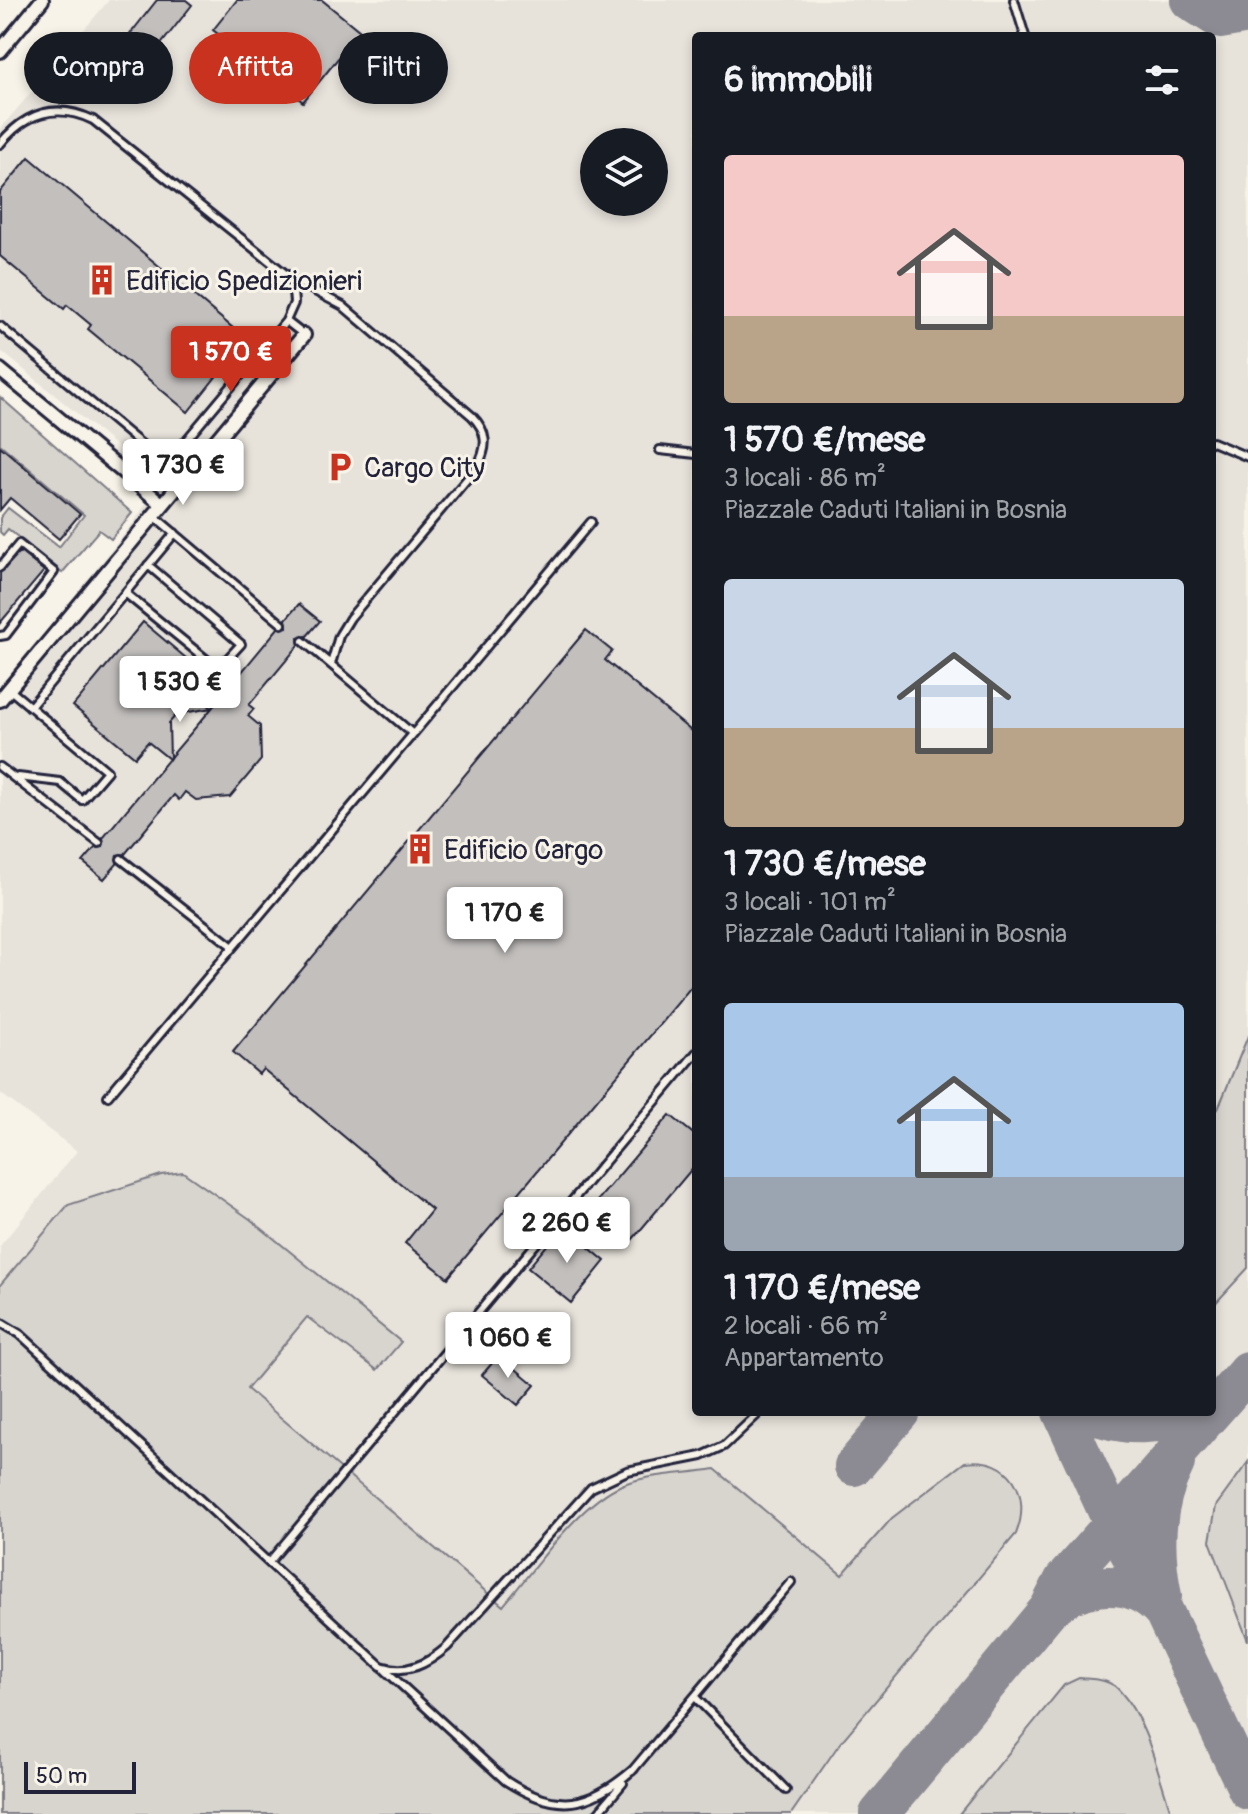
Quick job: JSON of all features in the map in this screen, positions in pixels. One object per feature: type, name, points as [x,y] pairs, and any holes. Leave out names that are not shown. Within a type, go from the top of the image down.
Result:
[{"type":"street","points":[[0,51],[42,0]]},
{"type":"street","points":[[4,694],[304,335]]},
{"type":"street","points":[[0,370],[162,504]]},
{"type":"lane","points":[[1014,0],[1024,32]]},
{"type":"lane","points":[[0,144],[28,118],[62,110],[79,114],[108,131],[292,279],[343,306],[472,416],[486,439],[481,459],[472,474],[343,628],[331,664]]},
{"type":"lane","points":[[0,326],[153,454],[165,456],[178,450],[286,321],[294,303],[292,279]]},
{"type":"lane","points":[[286,321],[304,335]]},
{"type":"lane","points":[[1216,444],[1248,457]]},
{"type":"lane","points":[[660,450],[692,454]]},
{"type":"lane","points":[[153,515],[282,624]]},
{"type":"lane","points":[[108,1096],[591,522]]},
{"type":"lane","points":[[30,707],[175,533]]},
{"type":"lane","points":[[0,567],[19,544],[54,572],[6,635],[0,636]]},
{"type":"lane","points":[[125,593],[218,669],[241,644],[148,565]]},
{"type":"lane","points":[[303,641],[413,734]]},
{"type":"lane","points":[[4,694],[30,707],[107,771],[82,800],[60,782],[18,777]]},
{"type":"lane","points":[[0,767],[18,777],[99,843]]},
{"type":"lane","points":[[121,859],[233,947]]},
{"type":"lane","points":[[270,1561],[692,1058]]},
{"type":"lane","points":[[0,1322],[20,1334],[506,1781],[526,1794],[566,1804],[607,1793],[634,1769]]},
{"type":"lane","points":[[381,1666],[396,1671],[408,1669],[447,1647],[591,1488],[608,1478],[644,1466],[702,1456],[724,1446],[756,1416]]},
{"type":"lane","points":[[597,1814],[791,1582]]},
{"type":"lane","points":[[695,1697],[786,1790]]},
{"type":"shaded area","points":[[109,0],[1248,0],[1248,1814],[0,1814],[0,1246],[77,1151],[0,1093],[0,689],[134,522],[160,482],[0,350],[0,129],[24,101],[24,104],[173,104],[173,32],[82,32]]},
{"type":"shaded area","points":[[0,397],[132,513],[111,539],[99,530],[62,573],[8,529],[3,535],[0,532],[0,518],[8,508],[59,547],[84,515],[0,444]]},
{"type":"shaded area","points":[[1248,1036],[1248,1268],[1216,1303],[1216,1109]]},
{"type":"shaded area","points":[[183,1172],[250,1219],[401,1342],[377,1370],[307,1317],[247,1389],[503,1606],[559,1538],[591,1505],[624,1484],[657,1476],[715,1469],[842,1575],[892,1518],[965,1462],[981,1461],[995,1465],[1006,1471],[1014,1481],[1021,1505],[1016,1534],[840,1743],[791,1814],[0,1814],[0,1285],[68,1205],[161,1175]]},
{"type":"shaded area","points":[[1248,1462],[1248,1641],[1210,1541],[1216,1506]]},
{"type":"shaded area","points":[[1079,1678],[1111,1684],[1130,1704],[1145,1734],[1172,1814],[959,1814],[1064,1685]]},
{"type":"building","points":[[157,0],[186,0],[192,5],[171,32],[132,32]]},
{"type":"building","points":[[237,0],[322,0],[360,31],[338,32],[338,58],[322,78],[322,32],[213,30]]},
{"type":"building","name":"Edificio Spedizionieri","points":[[29,157],[246,339],[188,412],[88,329],[91,325],[67,305],[64,309],[0,256],[0,192]]},
{"type":"building","points":[[0,446],[80,514],[59,539],[10,498],[0,510]]},
{"type":"building","points":[[20,552],[44,571],[0,623],[0,573]]},
{"type":"building","points":[[299,604],[320,621],[307,636],[298,638],[299,645],[249,705],[254,709],[248,716],[260,726],[261,760],[230,797],[196,800],[185,792],[179,800],[174,795],[125,854],[117,855],[117,864],[104,879],[83,862],[95,848],[103,847],[103,838],[169,759],[148,742],[135,757],[73,706],[143,622],[205,674],[191,690],[212,708],[278,628],[287,627],[286,619]],"holes":[[[212,708],[170,758],[169,723],[177,714]]]},
{"type":"building","points":[[586,630],[612,651],[605,660],[692,732],[692,986],[448,1278],[405,1243],[432,1210],[263,1069],[259,1074],[233,1052]]},
{"type":"building","points":[[670,1115],[692,1133],[692,1169],[632,1240],[592,1207]]},
{"type":"building","points":[[563,1226],[605,1261],[571,1303],[528,1268]]},
{"type":"building","points":[[499,1355],[535,1385],[518,1405],[482,1375]]},
{"type":"taxiway","points":[[1190,0],[1220,19],[1248,14]]},
{"type":"taxiway","points":[[1216,1407],[1248,1371]]},
{"type":"taxiway","points":[[854,1466],[897,1416]]},
{"type":"taxiway","points":[[1064,1416],[1113,1523],[1164,1612],[1248,1790]]},
{"type":"taxiway","points":[[1098,1416],[1129,1423],[1187,1416]]},
{"type":"taxiway","points":[[879,1814],[1049,1609],[1064,1580],[1208,1416]]},
{"type":"taxiway","points":[[1162,1596],[1157,1561],[1157,1528],[1162,1495],[1175,1463]]},
{"type":"taxiway","points":[[1049,1609],[1076,1593],[1107,1586],[1137,1591],[1163,1611]]},
{"type":"place","name":"Edificio Spedizionieri","points":[[102,280]]},
{"type":"place","name":"Cargo City","points":[[340,467]]},
{"type":"place","name":"Edificio Cargo","points":[[420,849]]}]
